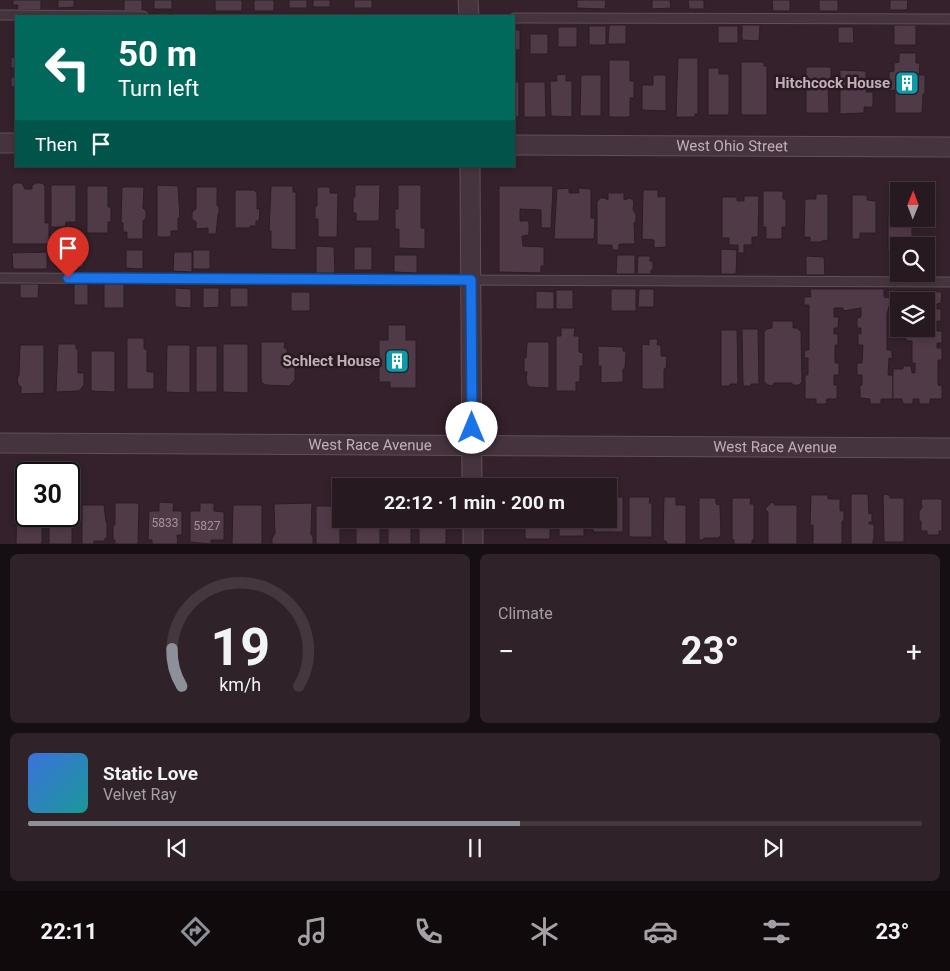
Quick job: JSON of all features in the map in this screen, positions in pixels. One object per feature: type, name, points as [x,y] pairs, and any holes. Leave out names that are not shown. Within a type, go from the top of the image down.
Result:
[{"type":"street","points":[[468,0],[469,15]]},
{"type":"street","points":[[0,143],[15,143]]},
{"type":"street","name":"West Ohio Street","points":[[515,146],[950,147]]},
{"type":"street","points":[[470,167],[472,478]]},
{"type":"street","name":"West Race Avenue","points":[[0,443],[950,448]]},
{"type":"street","points":[[472,528],[473,544]]},
{"type":"lane","points":[[0,15],[15,15]]},
{"type":"lane","points":[[515,18],[950,19]]},
{"type":"lane","points":[[0,278],[950,282]]},
{"type":"building","points":[[13,0],[41,0],[41,10],[17,10],[18,5],[13,5]]},
{"type":"building","points":[[58,0],[74,0],[74,7],[58,8]]},
{"type":"building","points":[[124,0],[142,0],[142,11],[124,11]]},
{"type":"building","points":[[154,0],[172,0],[172,9],[154,9]]},
{"type":"building","points":[[215,0],[242,0],[242,11],[215,11]]},
{"type":"building","points":[[254,0],[274,0],[274,11],[254,11]]},
{"type":"building","points":[[289,0],[307,0],[307,8],[289,8]]},
{"type":"building","points":[[313,0],[330,0],[330,7],[313,7]]},
{"type":"building","points":[[354,0],[372,0],[372,8],[354,8]]},
{"type":"building","points":[[577,0],[606,0],[605,9],[577,8]]},
{"type":"building","points":[[652,0],[670,0],[671,8],[652,9]]},
{"type":"building","points":[[688,0],[704,0],[704,9],[689,9]]},
{"type":"building","points":[[772,0],[790,0],[790,11],[773,11]]},
{"type":"building","points":[[819,0],[838,0],[838,11],[819,11]]},
{"type":"building","points":[[890,0],[908,0],[907,10],[890,10]]},
{"type":"building","points":[[609,25],[626,25],[626,44],[608,44]]},
{"type":"building","points":[[742,25],[760,25],[759,41],[742,40]]},
{"type":"building","points":[[894,25],[916,25],[916,45],[894,45]]},
{"type":"building","points":[[589,26],[606,26],[606,45],[589,45]]},
{"type":"building","points":[[718,26],[738,26],[738,43],[718,43]]},
{"type":"building","points":[[558,27],[577,27],[577,47],[558,47]]},
{"type":"building","points":[[838,27],[853,27],[854,43],[838,43]]},
{"type":"building","points":[[515,30],[520,30],[520,50],[515,50]]},
{"type":"building","points":[[530,34],[548,34],[548,54],[530,54]]},
{"type":"building","name":"Hitchcock House","points":[[899,53],[916,53],[916,63],[920,63],[919,75],[925,75],[922,113],[895,113],[895,90],[889,91],[889,72],[894,71],[894,63],[899,62]]},
{"type":"building","points":[[11,57],[15,58],[15,68],[11,68]]},
{"type":"building","points":[[678,58],[698,58],[698,114],[695,114],[695,117],[676,117]]},
{"type":"building","points":[[609,60],[630,60],[630,81],[634,81],[634,98],[630,98],[630,117],[609,117]]},
{"type":"building","points":[[741,62],[764,62],[764,66],[767,66],[767,115],[741,115]]},
{"type":"building","points":[[806,67],[831,67],[831,83],[828,83],[829,113],[806,113]]},
{"type":"building","points":[[708,68],[719,68],[719,74],[729,74],[729,115],[708,115]]},
{"type":"building","points":[[840,70],[866,71],[866,92],[873,92],[873,107],[864,107],[864,113],[840,114]]},
{"type":"building","points":[[566,74],[566,81],[572,81],[572,117],[551,116],[550,81],[557,81],[556,75]]},
{"type":"building","points":[[581,75],[601,75],[601,116],[580,116]]},
{"type":"building","points":[[653,75],[666,75],[666,111],[642,110],[642,85],[653,85]]},
{"type":"building","points":[[11,77],[15,77],[15,87],[11,87]]},
{"type":"building","points":[[515,82],[519,82],[519,117],[515,117]]},
{"type":"building","points":[[524,82],[545,82],[546,117],[524,117]]},
{"type":"building","points":[[15,183],[22,183],[25,189],[32,189],[35,183],[42,183],[45,186],[45,223],[49,223],[49,244],[12,244],[12,186]]},
{"type":"building","points":[[51,185],[76,185],[76,222],[66,222],[65,227],[51,227]]},
{"type":"building","points":[[157,185],[178,186],[180,218],[178,218],[178,231],[171,231],[171,237],[157,237]]},
{"type":"building","points":[[355,185],[380,185],[379,221],[356,221],[356,213],[353,213]]},
{"type":"building","points":[[398,185],[421,185],[421,228],[425,228],[425,249],[399,248],[399,229],[395,229],[395,209],[398,209]]},
{"type":"building","points":[[87,186],[108,186],[108,207],[111,207],[111,222],[108,222],[108,233],[87,233]]},
{"type":"building","points":[[271,186],[293,186],[293,192],[296,192],[296,250],[271,249],[271,231],[269,231]]},
{"type":"building","points":[[499,186],[553,186],[551,228],[541,228],[541,210],[520,209],[520,221],[529,221],[529,235],[522,236],[523,246],[544,247],[544,266],[541,266],[541,273],[499,272]]},
{"type":"building","points":[[122,187],[144,187],[143,208],[146,211],[146,218],[143,221],[143,239],[127,239],[127,232],[123,232],[123,223],[121,223]]},
{"type":"building","points":[[196,187],[217,187],[219,212],[216,234],[208,234],[208,228],[196,229],[196,222],[192,219],[192,212],[196,209]]},
{"type":"building","points":[[317,187],[330,187],[330,193],[338,193],[337,237],[318,237],[318,219],[315,219]]},
{"type":"building","points":[[569,188],[569,193],[579,193],[578,188],[591,189],[591,218],[595,218],[594,239],[554,239],[557,189]]},
{"type":"building","points":[[235,190],[254,190],[257,193],[257,209],[260,209],[259,221],[256,221],[256,226],[235,228]]},
{"type":"building","points":[[643,190],[658,190],[658,197],[666,196],[666,247],[654,248],[654,240],[642,239]]},
{"type":"building","points":[[763,191],[783,191],[783,199],[786,199],[786,227],[782,227],[782,239],[766,239],[766,227],[763,227]]},
{"type":"building","points":[[608,193],[624,193],[624,200],[630,198],[634,201],[633,210],[636,214],[636,221],[634,223],[635,244],[619,244],[619,250],[612,250],[612,245],[597,245],[597,202],[600,198],[608,200]]},
{"type":"building","points":[[816,194],[828,194],[828,240],[810,242],[810,237],[804,237],[805,199],[816,199]]},
{"type":"building","points":[[852,195],[867,195],[867,200],[876,201],[876,233],[860,233],[860,239],[852,239]]},
{"type":"building","points":[[744,196],[759,196],[758,237],[752,237],[752,245],[744,245],[744,253],[738,253],[738,245],[729,245],[729,238],[722,238],[722,197],[737,197],[737,201],[744,201]]},
{"type":"building","points":[[888,214],[890,214],[890,228],[912,228],[912,237],[890,237],[890,251],[888,251]]},
{"type":"building","points":[[316,246],[334,247],[335,273],[316,273]]},
{"type":"building","points":[[354,247],[372,247],[372,270],[354,270]]},
{"type":"building","points":[[67,248],[84,248],[83,267],[67,267]]},
{"type":"building","points":[[721,249],[737,250],[736,274],[721,274]]},
{"type":"building","points":[[126,250],[143,250],[143,269],[126,268]]},
{"type":"building","points":[[193,250],[210,250],[210,269],[193,269]]},
{"type":"building","points":[[47,252],[47,269],[13,269],[12,253]]},
{"type":"building","points":[[174,252],[192,252],[192,272],[173,271]]},
{"type":"building","points":[[394,255],[417,255],[417,273],[394,272]]},
{"type":"building","points":[[617,255],[635,255],[635,274],[616,274]]},
{"type":"building","points":[[638,256],[650,256],[650,261],[653,261],[651,274],[637,274]]},
{"type":"building","points":[[806,256],[824,257],[825,275],[806,275]]},
{"type":"building","points":[[20,284],[39,284],[38,298],[20,298]]},
{"type":"building","points":[[74,284],[88,284],[88,305],[74,305]]},
{"type":"building","points":[[104,284],[124,284],[124,308],[104,308]]},
{"type":"building","points":[[175,288],[191,289],[191,308],[175,307]]},
{"type":"building","points":[[203,288],[219,288],[219,307],[203,308]]},
{"type":"building","points":[[230,288],[248,288],[248,307],[230,307]]},
{"type":"building","points":[[611,289],[636,289],[636,311],[611,311]]},
{"type":"building","points":[[639,289],[654,289],[654,307],[638,307]]},
{"type":"building","points":[[810,289],[884,289],[884,297],[890,298],[887,315],[887,350],[892,350],[892,359],[889,358],[888,375],[893,375],[893,399],[881,399],[881,404],[870,404],[870,399],[860,398],[862,375],[857,375],[857,363],[862,363],[863,345],[858,345],[858,333],[861,334],[861,328],[857,328],[857,318],[861,317],[861,308],[843,311],[843,308],[834,308],[834,317],[839,317],[838,328],[834,328],[834,334],[838,334],[838,345],[835,345],[835,363],[839,363],[839,375],[834,375],[834,385],[837,385],[837,399],[827,399],[826,404],[816,404],[816,399],[805,399],[805,375],[808,375],[808,358],[804,358],[805,350],[809,350],[809,305],[804,305],[804,297],[811,297]]},
{"type":"building","points":[[556,290],[573,290],[573,309],[556,309]]},
{"type":"building","points":[[536,291],[554,292],[554,309],[536,309]]},
{"type":"building","points":[[936,291],[942,292],[941,303],[937,304],[937,309],[941,309],[941,321],[937,321],[937,331],[942,331],[942,343],[937,343],[937,348],[942,348],[942,360],[938,360],[938,385],[942,386],[942,399],[930,399],[930,404],[919,404],[919,399],[913,399],[913,404],[903,404],[902,399],[893,399],[893,369],[903,369],[903,366],[911,366],[912,373],[915,373],[915,363],[912,363],[912,341],[906,341],[906,337],[935,337],[935,292],[894,292]]},
{"type":"building","points":[[291,292],[310,292],[310,311],[291,311]]},
{"type":"building","points":[[772,321],[793,321],[793,328],[797,328],[801,332],[802,382],[799,385],[774,383],[773,386],[764,382],[764,332],[772,328]]},
{"type":"building","name":"Schlect House","points":[[388,325],[406,325],[406,340],[416,340],[416,388],[390,388],[390,382],[379,382],[379,340],[388,340]]},
{"type":"building","points":[[561,328],[575,328],[574,336],[579,336],[579,352],[583,353],[583,366],[580,366],[580,382],[576,382],[576,391],[556,391],[556,336],[561,336]]},
{"type":"building","points":[[742,329],[758,329],[759,384],[751,384],[751,386],[743,386]]},
{"type":"building","points":[[721,330],[737,330],[738,384],[730,384],[730,386],[721,386]]},
{"type":"building","points":[[127,338],[144,338],[144,349],[147,349],[147,372],[154,372],[154,389],[127,389]]},
{"type":"building","points":[[649,339],[658,339],[657,345],[661,345],[661,356],[667,356],[666,369],[664,369],[664,389],[642,389],[642,344],[649,345]]},
{"type":"building","points":[[261,342],[285,342],[284,348],[287,348],[287,363],[295,364],[295,380],[289,386],[266,385],[262,383]]},
{"type":"building","points":[[527,342],[549,342],[549,388],[530,387],[527,384],[527,372],[524,372],[524,358],[526,358]]},
{"type":"building","points":[[58,344],[76,344],[76,349],[78,349],[78,373],[84,373],[84,385],[79,391],[56,392]]},
{"type":"building","points":[[223,344],[248,344],[248,393],[223,392]]},
{"type":"building","points":[[20,345],[44,345],[44,393],[21,394],[21,387],[18,384],[17,378],[19,375]]},
{"type":"building","points":[[167,345],[190,345],[190,393],[166,392]]},
{"type":"building","points":[[196,346],[217,346],[217,392],[196,392]]},
{"type":"building","points":[[598,346],[623,347],[623,351],[626,351],[623,382],[601,383],[601,366],[598,366]]},
{"type":"building","points":[[91,351],[115,351],[115,392],[91,391]]},
{"type":"building","points":[[851,494],[868,494],[869,514],[872,513],[872,522],[869,522],[869,524],[874,524],[873,544],[851,544]]},
{"type":"building","points":[[883,494],[890,495],[890,498],[904,498],[904,542],[884,542]]},
{"type":"building","points":[[811,495],[828,495],[828,499],[840,499],[840,511],[844,511],[842,544],[813,544],[813,525],[810,525]]},
{"type":"building","points":[[617,497],[623,497],[623,532],[593,532],[593,528],[617,528]]},
{"type":"building","points":[[629,497],[650,497],[649,503],[652,503],[652,537],[629,537]]},
{"type":"building","points":[[664,497],[676,497],[676,505],[686,505],[686,544],[667,544],[666,541],[663,541]]},
{"type":"building","points":[[699,498],[716,498],[716,504],[720,505],[721,534],[719,538],[699,540]]},
{"type":"building","points":[[732,498],[751,498],[750,504],[754,504],[754,540],[752,540],[752,544],[734,544],[734,540],[732,540]]},
{"type":"building","points":[[921,499],[942,499],[942,531],[939,531],[939,535],[927,535],[927,531],[921,531],[919,511],[922,508]]},
{"type":"building","points":[[159,502],[174,503],[173,511],[182,511],[182,535],[177,535],[178,544],[152,544],[152,540],[148,540],[149,511],[159,511]]},
{"type":"building","points":[[772,502],[775,505],[797,505],[797,544],[768,544],[768,512],[765,509]]},
{"type":"building","points":[[115,503],[139,503],[138,544],[115,544],[115,540],[113,540],[113,525],[115,525]]},
{"type":"building","points":[[200,503],[214,503],[214,511],[224,512],[224,540],[211,540],[211,544],[190,542],[190,511],[200,511]]},
{"type":"building","points":[[312,503],[311,534],[313,544],[272,544],[272,538],[275,534],[274,504]]},
{"type":"building","points":[[82,505],[104,505],[107,522],[107,538],[105,538],[105,541],[94,541],[94,544],[82,544]]},
{"type":"building","points":[[233,505],[262,505],[262,544],[232,544]]},
{"type":"building","points":[[316,506],[332,506],[332,528],[340,528],[340,544],[316,544]]},
{"type":"building","points":[[16,527],[42,527],[42,544],[16,544]]},
{"type":"building","points":[[49,527],[72,527],[72,544],[49,544]]},
{"type":"building","points":[[356,528],[380,528],[380,544],[356,544]]},
{"type":"building","points":[[388,528],[411,528],[411,544],[388,544]]},
{"type":"building","points":[[419,528],[446,528],[446,544],[419,544]]},
{"type":"building","points":[[525,528],[550,528],[550,539],[525,539]]},
{"type":"building","points":[[559,528],[584,528],[584,536],[559,536]]},
{"type":"place","name":"Hitchcock House","points":[[907,83]]},
{"type":"place","name":"Schlect House","points":[[397,361]]},
{"type":"route","points":[[68,278],[471,280],[472,428]]}]
